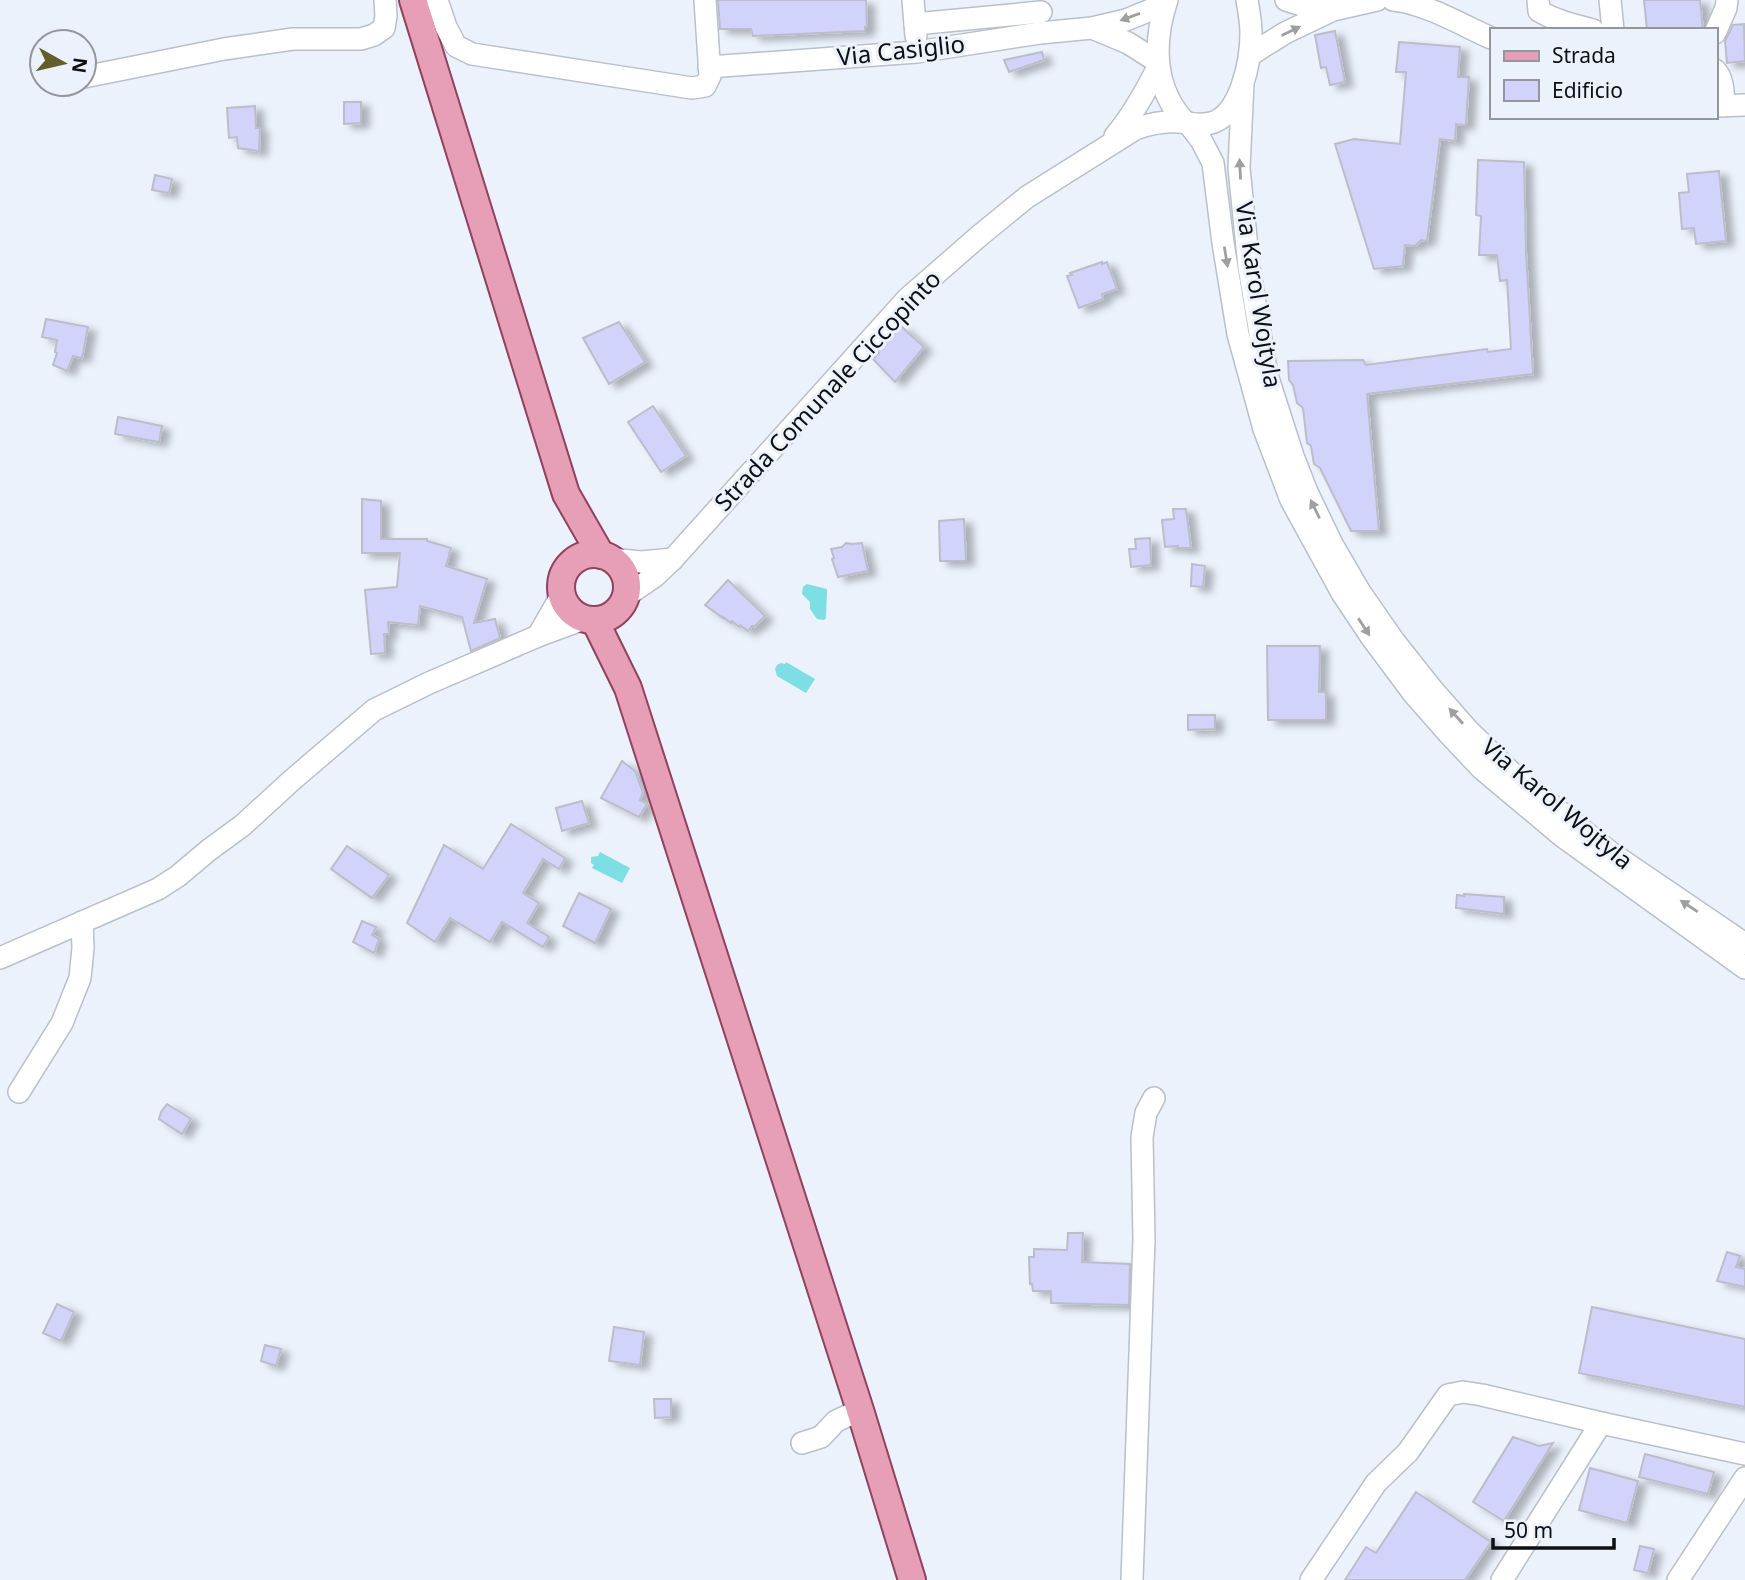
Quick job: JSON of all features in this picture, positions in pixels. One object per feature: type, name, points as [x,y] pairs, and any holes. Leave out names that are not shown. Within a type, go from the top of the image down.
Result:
[{"type":"main road","points":[[414,0],[566,494],[570,564]]},
{"type":"main road","points":[[566,494],[606,557],[619,566],[624,575],[627,585],[624,600],[628,688]]},
{"type":"main road","points":[[606,557],[590,554],[570,564],[563,573],[561,596],[574,614],[589,620],[605,619],[615,613],[624,600]]},
{"type":"main road","points":[[589,620],[628,688],[912,1580]]},
{"type":"street","points":[[98,74],[224,49],[293,39],[361,39],[384,28],[385,0]]},
{"type":"street","points":[[437,0],[456,46],[472,54],[692,88],[705,86],[710,76],[705,0]]},
{"type":"street","points":[[914,0],[917,52]]},
{"type":"street","points":[[1158,64],[1160,26],[1167,0]]},
{"type":"street","name":"Via Casiglio","points":[[1092,29],[1126,20],[1167,0]]},
{"type":"street","points":[[1243,83],[1250,55],[1251,31],[1247,0]]},
{"type":"street","points":[[1286,0],[1333,10]]},
{"type":"street","points":[[1250,55],[1285,33],[1333,10],[1377,0]]},
{"type":"street","points":[[1393,0],[1434,6],[1490,37]]},
{"type":"street","points":[[1538,0],[1539,11],[1585,28]]},
{"type":"street","points":[[1610,0],[1613,28]]},
{"type":"street","points":[[1717,28],[1727,0]]},
{"type":"street","points":[[915,24],[984,9],[1041,15]]},
{"type":"street","name":"Via Casiglio","points":[[709,67],[917,52],[1041,15],[1092,29],[1128,43],[1158,64]]},
{"type":"street","name":"Via Karol Wojtyla","points":[[1158,64],[1163,87],[1172,107],[1201,141],[1213,163],[1238,334],[1264,429],[1291,500],[1342,593],[1413,693],[1482,769],[1562,836],[1745,968]]},
{"type":"street","name":"Strada Comunale Ciccopinto","points":[[1107,146],[1138,106],[1158,64]]},
{"type":"street","points":[[1717,72],[1728,106]]},
{"type":"street","name":"Via Karol Wojtyla","points":[[1243,83],[1239,168],[1248,267],[1267,375],[1307,492],[1360,593],[1432,689],[1467,729],[1514,775],[1614,855],[1745,944]]},
{"type":"street","name":"Strada Comunale Ciccopinto","points":[[624,600],[673,559],[907,299],[978,237],[1027,197],[1135,129],[1165,122],[1199,125],[1221,119],[1234,104],[1243,83]]},
{"type":"street","points":[[606,557],[641,562],[673,559]]},
{"type":"street","points":[[538,636],[561,596]]},
{"type":"street","points":[[0,958],[158,889],[178,876],[243,825],[374,709],[538,636],[589,620]]},
{"type":"street","points":[[19,1092],[62,1023],[80,978],[82,922]]},
{"type":"street","points":[[1132,1580],[1144,1239],[1142,1137],[1146,1112],[1154,1098]]},
{"type":"street","points":[[1311,1580],[1376,1482],[1408,1452],[1448,1395],[1463,1392],[1482,1395],[1745,1454]]},
{"type":"street","points":[[802,1444],[821,1437],[836,1421],[860,1410]]},
{"type":"street","points":[[1502,1580],[1601,1423]]},
{"type":"street","points":[[1678,1580],[1721,1496],[1745,1478]]},
{"type":"water","points":[[807,584],[827,589],[824,620],[817,619],[810,609],[810,602],[802,594],[803,587]]},
{"type":"water","points":[[786,662],[815,679],[806,693],[777,676],[777,665]]},
{"type":"water","points":[[600,852],[630,868],[622,883],[592,868],[594,865],[591,863],[591,857],[598,856]]},
{"type":"building","points":[[718,0],[866,0],[867,27],[865,31],[753,36],[751,29],[720,29]]},
{"type":"building","points":[[1644,0],[1700,0],[1703,28],[1647,28]]},
{"type":"building","points":[[1744,24],[1745,61],[1727,63],[1725,41],[1733,25]]},
{"type":"building","points":[[1335,31],[1345,82],[1330,85],[1326,67],[1321,68],[1315,35]]},
{"type":"building","points":[[1399,42],[1460,47],[1458,77],[1469,77],[1466,125],[1456,124],[1455,141],[1440,139],[1427,241],[1421,240],[1415,246],[1405,245],[1403,266],[1374,269],[1335,144],[1354,139],[1400,144],[1406,72],[1396,72]]},
{"type":"building","points":[[1042,52],[1044,60],[1009,72],[1004,60]]},
{"type":"building","points":[[344,102],[361,102],[361,123],[344,124]]},
{"type":"building","points":[[255,106],[256,128],[260,128],[259,151],[238,148],[237,137],[229,138],[227,108]]},
{"type":"building","points":[[1478,160],[1524,162],[1533,374],[1367,394],[1379,531],[1351,531],[1320,468],[1314,464],[1311,446],[1307,443],[1303,408],[1297,403],[1293,385],[1289,380],[1288,361],[1363,360],[1366,365],[1487,349],[1488,352],[1511,349],[1507,280],[1500,281],[1497,255],[1479,255],[1481,216],[1476,215]]},
{"type":"building","points":[[1719,171],[1726,241],[1696,244],[1694,228],[1682,229],[1679,193],[1689,192],[1687,174]]},
{"type":"building","points":[[155,175],[172,179],[169,193],[152,190]]},
{"type":"building","points":[[1107,262],[1117,289],[1102,294],[1103,299],[1079,308],[1067,276]]},
{"type":"building","points":[[46,319],[88,327],[82,358],[73,356],[67,371],[53,365],[57,340],[42,337]]},
{"type":"building","points":[[619,322],[645,362],[609,384],[583,338]]},
{"type":"building","points":[[901,326],[924,347],[895,382],[873,359]]},
{"type":"building","points":[[653,406],[686,456],[661,472],[628,422]]},
{"type":"building","points":[[118,417],[162,426],[159,442],[115,434]]},
{"type":"building","points":[[362,499],[381,501],[381,539],[427,539],[451,548],[446,566],[487,579],[474,623],[495,619],[500,638],[471,651],[462,617],[420,606],[418,625],[388,622],[389,634],[384,634],[385,653],[371,654],[365,590],[397,587],[400,553],[362,553]]},
{"type":"building","points":[[1173,509],[1186,509],[1191,548],[1165,547],[1162,520],[1174,519]]},
{"type":"building","points":[[964,519],[966,561],[940,561],[939,521]]},
{"type":"building","points":[[1150,538],[1151,565],[1131,567],[1129,549],[1136,549],[1135,539]]},
{"type":"building","points":[[846,543],[862,543],[868,571],[838,577],[831,549],[842,547]]},
{"type":"building","points":[[1192,564],[1205,566],[1203,587],[1191,586]]},
{"type":"building","points":[[728,580],[765,616],[748,631],[705,605]]},
{"type":"building","points":[[1267,646],[1320,646],[1319,692],[1326,692],[1326,720],[1268,720]]},
{"type":"building","points":[[1188,715],[1215,715],[1215,729],[1188,730]]},
{"type":"building","points":[[622,761],[635,771],[643,793],[640,800],[647,804],[639,817],[601,798]]},
{"type":"building","points":[[582,801],[589,823],[562,831],[556,808]]},
{"type":"building","points":[[511,824],[565,858],[559,869],[543,859],[523,893],[539,903],[527,923],[549,937],[543,947],[502,922],[490,942],[450,918],[435,942],[407,923],[444,845],[483,869]]},
{"type":"building","points":[[347,846],[389,875],[372,898],[331,869]]},
{"type":"building","points":[[579,893],[611,909],[595,943],[563,926]]},
{"type":"building","points":[[1457,895],[1504,897],[1504,914],[1456,908]]},
{"type":"building","points":[[362,921],[376,927],[372,935],[379,939],[374,953],[353,942]]},
{"type":"building","points":[[167,1104],[191,1119],[182,1134],[159,1119]]},
{"type":"building","points":[[1068,1233],[1083,1233],[1082,1262],[1130,1264],[1129,1305],[1051,1303],[1051,1291],[1033,1291],[1030,1284],[1029,1257],[1034,1257],[1034,1249],[1067,1250]]},
{"type":"building","points":[[1727,1252],[1740,1256],[1736,1267],[1745,1269],[1745,1287],[1717,1281]]},
{"type":"building","points":[[57,1304],[74,1312],[61,1341],[43,1333]]},
{"type":"building","points":[[1592,1307],[1745,1339],[1745,1407],[1579,1373]]},
{"type":"building","points":[[614,1327],[644,1332],[640,1365],[609,1361]]},
{"type":"building","points":[[265,1345],[281,1349],[276,1366],[261,1361]]},
{"type":"building","points":[[654,1399],[671,1399],[671,1417],[655,1418]]},
{"type":"building","points":[[1513,1437],[1539,1446],[1553,1443],[1504,1521],[1473,1502]]},
{"type":"building","points":[[1645,1454],[1714,1472],[1708,1494],[1639,1477]]},
{"type":"building","points":[[1590,1468],[1638,1481],[1627,1523],[1579,1510]]},
{"type":"building","points":[[1416,1492],[1491,1542],[1465,1580],[1345,1580],[1366,1547],[1376,1553]]},
{"type":"building","points":[[1640,1546],[1654,1549],[1648,1573],[1634,1570]]}]
